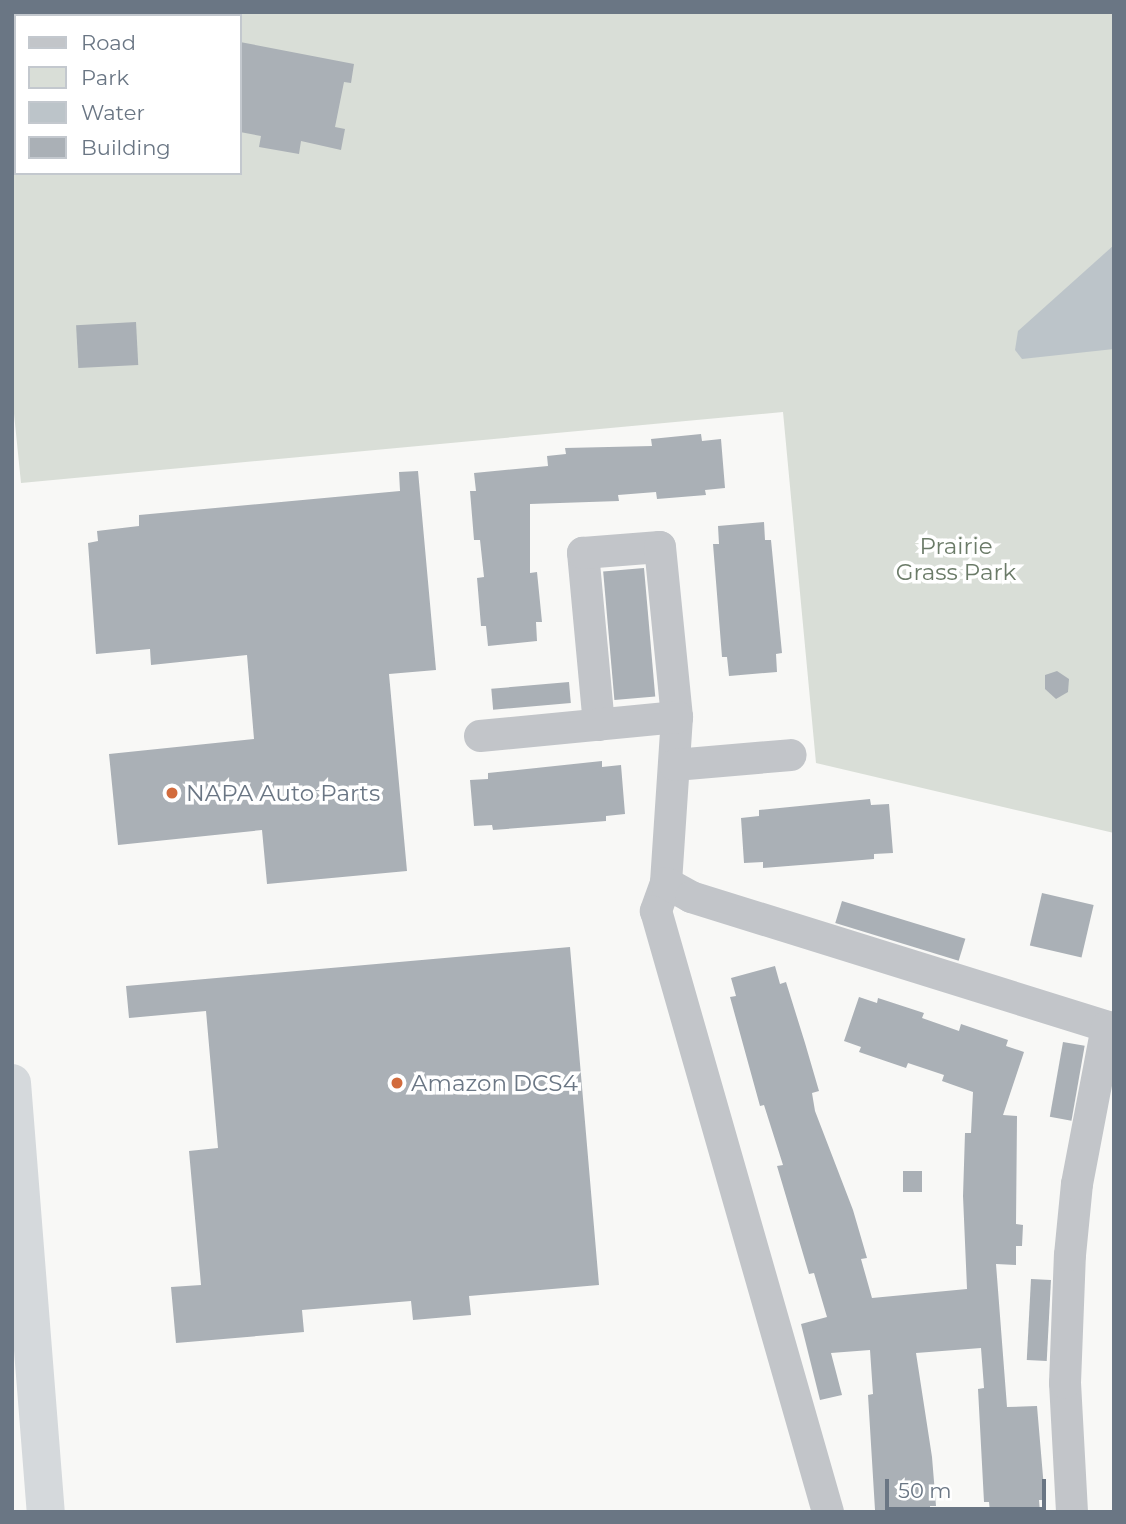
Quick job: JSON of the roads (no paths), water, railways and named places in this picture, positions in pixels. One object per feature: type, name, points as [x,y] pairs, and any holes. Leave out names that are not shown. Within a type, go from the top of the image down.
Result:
[{"type":"highway","points":[[12,1083],[46,1512]]},
{"type":"street","points":[[599,725],[583,553],[660,547],[677,716],[666,883],[656,911],[828,1512]]},
{"type":"street","points":[[480,736],[677,716]]},
{"type":"street","points":[[675,765],[790,755]]},
{"type":"street","points":[[666,883],[691,897],[1110,1028],[1077,1184],[1070,1255],[1065,1383],[1072,1512]]},
{"type":"water","points":[[1114,245],[1114,349],[1022,359],[1015,350],[1018,331]]},
{"type":"place","name":"NAPA Auto Parts","points":[[172,793]]},
{"type":"place","name":"Amazon DCS4","points":[[397,1083]]},
{"type":"park label","name":"Prairie Grass Park","points":[[956,559]]}]
